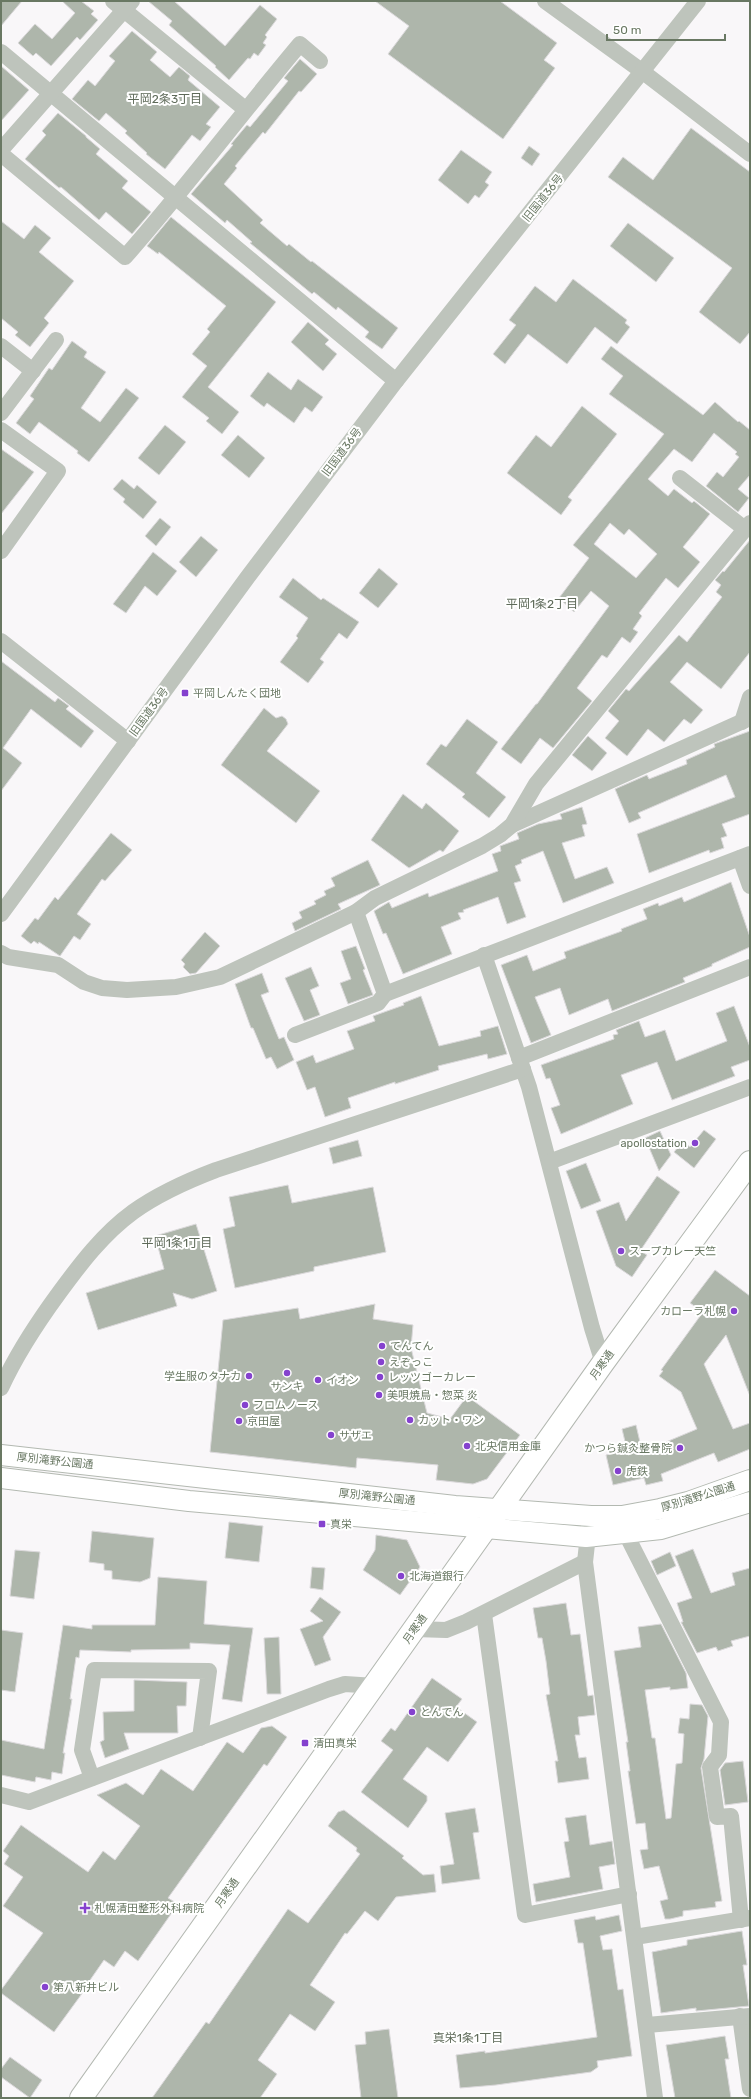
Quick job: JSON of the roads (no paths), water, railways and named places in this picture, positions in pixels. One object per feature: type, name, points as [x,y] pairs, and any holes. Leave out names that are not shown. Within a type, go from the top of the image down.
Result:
[{"type":"highway","name":"月寒通","points":[[81,2098],[603,1363],[750,1162]]},
{"type":"main road","name":"厚別滝野公園通","points":[[1,1455],[499,1509],[591,1516],[622,1516],[660,1509],[688,1502],[750,1480]]},
{"type":"main road","name":"厚別滝野公園通","points":[[1,1478],[212,1503],[586,1537],[626,1534],[661,1529],[750,1502]]},
{"type":"main road","points":[[212,1503],[213,1479]]},
{"type":"street","points":[[545,1],[643,72],[750,154]]},
{"type":"street","name":"旧国道36号","points":[[1,914],[396,381],[698,1]]},
{"type":"street","points":[[1,150],[51,95],[123,4],[246,109]]},
{"type":"street","points":[[1,154],[125,257],[176,199],[246,109],[300,44],[320,61]]},
{"type":"street","points":[[1,52],[396,381]]},
{"type":"street","points":[[1,412],[56,340]]},
{"type":"street","points":[[1,346],[33,370]]},
{"type":"street","points":[[1,430],[58,471],[1,551]]},
{"type":"street","points":[[512,825],[536,784],[748,526],[680,478]]},
{"type":"street","points":[[1,641],[128,741]]},
{"type":"street","points":[[1,953],[8,957],[58,965],[84,982],[102,988],[127,990],[176,987],[220,977],[356,912],[374,898],[482,846],[512,825],[746,720],[750,697]]},
{"type":"street","points":[[295,1034],[378,1003],[384,994],[745,856],[750,886]]},
{"type":"street","points":[[356,912],[384,994]]},
{"type":"street","points":[[484,955],[521,1064],[549,1162],[592,1328],[603,1363]]},
{"type":"street","points":[[1,1388],[28,1336],[78,1267],[116,1226],[152,1199],[183,1183],[216,1170],[521,1064],[750,967]]},
{"type":"street","points":[[549,1162],[750,1087]]},
{"type":"street","points":[[591,1516],[586,1537],[585,1562],[656,2098]]},
{"type":"street","points":[[626,1534],[721,1722],[719,1755],[710,1767],[717,1817],[731,1816],[745,1919],[635,1937]]},
{"type":"street","points":[[415,1629],[446,1630],[484,1614],[585,1562]]},
{"type":"street","points":[[484,1614],[525,1915],[629,1894]]},
{"type":"street","points":[[92,1778],[82,1750],[94,1670],[209,1671],[200,1738]]},
{"type":"street","points":[[1,1795],[29,1802],[345,1684],[374,1686]]},
{"type":"street","points":[[647,2025],[745,2016],[750,2089]]},
{"type":"place","name":"平岡しんたく団地","points":[[185,693]]},
{"type":"place","name":"apollostation","points":[[695,1143]]},
{"type":"place","name":"スープカレー天竺","points":[[621,1251]]},
{"type":"place","name":"カローラ札幌","points":[[734,1311]]},
{"type":"place","name":"てんてん","points":[[382,1346]]},
{"type":"place","name":"えぞっこ","points":[[381,1362]]},
{"type":"place","name":"サンキ","points":[[287,1373]]},
{"type":"place","name":"学生服のタナカ","points":[[249,1376]]},
{"type":"place","name":"レッツゴーカレー","points":[[380,1377]]},
{"type":"place","name":"イオン","points":[[318,1380]]},
{"type":"place","name":"美唄焼鳥・惣菜 炎","points":[[379,1395]]},
{"type":"place","name":"フロムノース","points":[[245,1405]]},
{"type":"place","name":"カット・ワン","points":[[410,1420]]},
{"type":"place","name":"京田屋","points":[[239,1421]]},
{"type":"place","name":"サザエ","points":[[331,1435]]},
{"type":"place","name":"北央信用金庫","points":[[467,1446]]},
{"type":"place","name":"かつら鍼灸整骨院","points":[[680,1448]]},
{"type":"place","name":"虎鉄","points":[[618,1471]]},
{"type":"place","name":"真栄","points":[[322,1524]]},
{"type":"place","name":"北海道銀行","points":[[401,1576]]},
{"type":"place","name":"とんでん","points":[[412,1712]]},
{"type":"place","name":"清田真栄","points":[[305,1743]]},
{"type":"place","name":"札幌清田整形外科病院","points":[[85,1908]]},
{"type":"place","name":"第八新井ビル","points":[[45,1987]]},
{"type":"district","name":"平岡2条3丁目","points":[[165,99]]},
{"type":"district","name":"平岡1条2丁目","points":[[542,604]]},
{"type":"district","name":"平岡1条1丁目","points":[[177,1243]]},
{"type":"district","name":"真栄1条1丁目","points":[[468,2038]]}]
